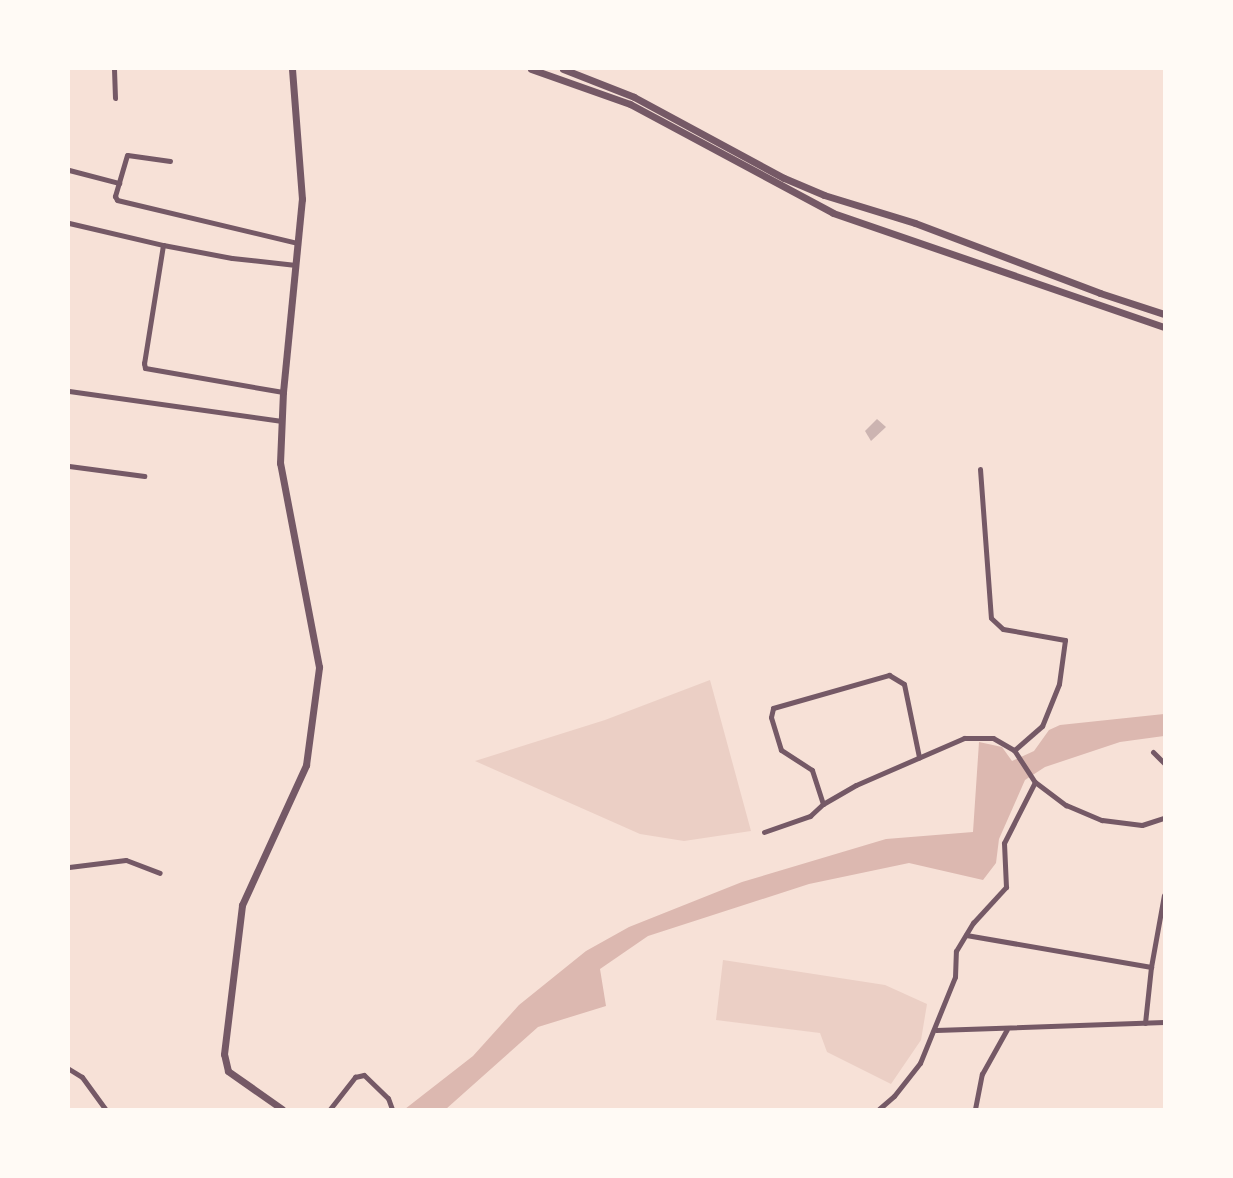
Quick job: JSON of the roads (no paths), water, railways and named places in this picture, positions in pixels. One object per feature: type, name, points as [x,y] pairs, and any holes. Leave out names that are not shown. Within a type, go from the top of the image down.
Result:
[{"type":"street","points":[[114,69],[115,98]]},
{"type":"street","points":[[282,1109],[228,1071],[224,1054],[242,905],[306,765],[319,667],[280,463],[283,392],[302,199],[292,69]]},
{"type":"street","points":[[531,69],[630,104],[833,213],[1164,327]]},
{"type":"street","points":[[563,69],[634,97],[726,144],[784,178],[824,195],[915,223],[1100,293],[1164,314]]},
{"type":"street","points":[[170,161],[127,155],[115,196],[122,203],[297,243]]},
{"type":"street","points":[[69,170],[118,183]]},
{"type":"street","points":[[69,223],[163,246],[296,265]]},
{"type":"street","points":[[163,246],[145,368],[283,392]]},
{"type":"street","points":[[69,391],[282,422]]},
{"type":"street","points":[[69,466],[144,477]]},
{"type":"street","points":[[980,469],[991,618],[1003,628],[1065,640],[1059,684],[1042,726],[1014,750]]},
{"type":"street","points":[[823,804],[812,770],[781,750],[771,717],[773,708],[889,675],[903,684],[919,757]]},
{"type":"street","points":[[764,832],[810,816],[823,804],[856,785],[964,738],[993,738],[1014,750],[1035,783],[1066,805],[1102,820],[1142,825],[1164,818]]},
{"type":"street","points":[[1153,753],[1164,763]]},
{"type":"street","points":[[879,1109],[894,1096],[920,1063],[936,1030],[955,978],[956,951],[973,923],[1006,887],[1004,843],[1035,783]]},
{"type":"street","points":[[69,867],[126,860],[160,873]]},
{"type":"street","points":[[1145,1023],[1151,968],[1164,895]]},
{"type":"street","points":[[966,935],[1151,968]]},
{"type":"street","points":[[936,1030],[1164,1022]]},
{"type":"street","points":[[975,1109],[982,1074],[1007,1029]]},
{"type":"street","points":[[69,1069],[82,1077],[105,1109]]},
{"type":"street","points":[[330,1109],[347,1084],[355,1077],[364,1076],[388,1098],[392,1109]]}]
